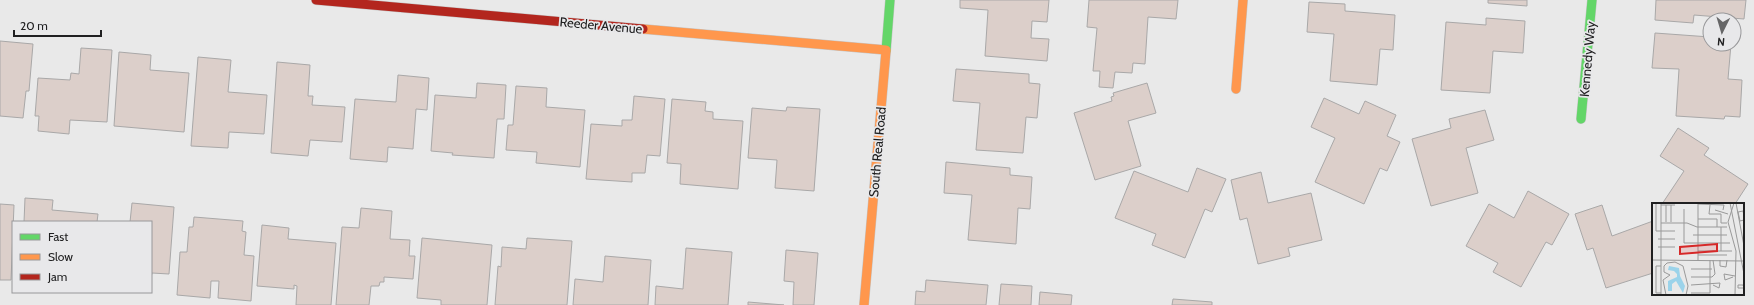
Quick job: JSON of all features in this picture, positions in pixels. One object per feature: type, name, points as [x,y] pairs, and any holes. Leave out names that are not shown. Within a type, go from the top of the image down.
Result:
[{"type":"street","name":"Reeder Avenue","points":[[316,0],[886,50]]},
{"type":"street","name":"South Real Road","points":[[864,305],[890,0]]},
{"type":"street","points":[[1236,89],[1243,0]]},
{"type":"street","name":"Kennedy Way","points":[[1581,119],[1592,0]]},
{"type":"building","points":[[960,0],[1049,0],[1047,22],[1032,21],[1031,38],[1049,39],[1047,61],[985,56],[988,10],[960,8]]},
{"type":"building","points":[[1089,0],[1178,0],[1176,19],[1148,17],[1145,64],[1133,63],[1132,73],[1115,72],[1113,88],[1099,87],[1100,71],[1093,71],[1097,28],[1087,27]]},
{"type":"building","points":[[1488,0],[1527,0],[1527,6],[1488,3]]},
{"type":"building","points":[[1656,0],[1746,0],[1744,19],[1742,19],[1742,12],[1702,12],[1702,16],[1694,15],[1693,23],[1655,20]]},
{"type":"building","points":[[1309,2],[1345,4],[1345,11],[1395,15],[1393,50],[1380,49],[1377,85],[1330,81],[1334,34],[1307,32]]},
{"type":"building","points":[[1486,18],[1525,21],[1523,53],[1493,51],[1490,93],[1441,90],[1446,22],[1486,25]]},
{"type":"building","points":[[1655,33],[1702,36],[1702,52],[1730,52],[1728,79],[1742,80],[1740,117],[1725,116],[1724,119],[1676,116],[1679,69],[1652,68]]},
{"type":"building","points":[[0,41],[33,44],[29,91],[26,91],[23,118],[0,116]]},
{"type":"building","points":[[81,48],[112,50],[107,122],[70,120],[69,134],[38,131],[39,116],[35,116],[38,78],[70,80],[71,73],[79,74]]},
{"type":"building","points":[[119,52],[151,55],[150,70],[189,73],[184,132],[114,126]]},
{"type":"building","points":[[198,57],[231,60],[228,92],[267,95],[264,134],[229,132],[228,148],[191,146]]},
{"type":"building","points":[[277,62],[310,65],[308,96],[313,96],[312,105],[345,107],[342,142],[310,140],[308,156],[271,153]]},
{"type":"building","points":[[956,69],[1029,74],[1029,83],[1040,84],[1037,118],[1026,117],[1023,153],[976,150],[980,103],[953,101]]},
{"type":"building","points":[[398,75],[429,78],[427,110],[416,109],[413,149],[388,147],[387,162],[350,159],[355,99],[396,102]]},
{"type":"building","points":[[477,83],[506,85],[504,119],[497,119],[494,158],[452,155],[453,153],[431,151],[435,95],[476,98]]},
{"type":"building","points":[[1147,83],[1156,113],[1128,121],[1141,166],[1095,180],[1074,113],[1112,101],[1111,97],[1114,96],[1113,93]]},
{"type":"building","points":[[516,86],[547,88],[546,107],[585,110],[580,167],[536,163],[537,152],[506,150],[508,125],[513,125]]},
{"type":"building","points":[[634,96],[665,99],[660,156],[647,155],[645,173],[632,173],[632,182],[586,179],[591,124],[622,126],[622,120],[632,120]]},
{"type":"building","points":[[1324,98],[1359,114],[1365,101],[1396,115],[1387,136],[1400,142],[1387,171],[1380,168],[1364,204],[1315,182],[1335,138],[1311,127]]},
{"type":"building","points":[[672,99],[706,102],[705,111],[713,112],[713,119],[743,121],[738,189],[680,184],[681,164],[667,163]]},
{"type":"building","points":[[787,107],[820,109],[814,191],[775,188],[777,160],[748,158],[752,108],[786,111]]},
{"type":"building","points":[[1485,110],[1494,140],[1466,148],[1478,193],[1431,206],[1412,139],[1451,128],[1449,119]]},
{"type":"building","points":[[1678,128],[1709,148],[1704,155],[1748,184],[1736,203],[1663,203],[1684,171],[1660,156]]},
{"type":"building","points":[[946,162],[1010,168],[1010,175],[1032,177],[1030,209],[1018,208],[1016,244],[968,240],[972,195],[944,193]]},
{"type":"building","points":[[1197,168],[1226,179],[1212,212],[1205,209],[1185,258],[1152,245],[1156,234],[1115,218],[1134,171],[1188,192]]},
{"type":"building","points":[[1261,172],[1268,203],[1311,193],[1322,240],[1288,248],[1290,256],[1258,264],[1247,218],[1240,220],[1231,180]]},
{"type":"building","points":[[1528,191],[1569,214],[1552,245],[1546,242],[1521,287],[1493,272],[1498,263],[1466,246],[1489,204],[1514,218]]},
{"type":"building","points":[[25,198],[53,200],[52,210],[98,214],[97,221],[24,221]]},
{"type":"building","points":[[132,203],[174,207],[169,274],[152,273],[152,221],[130,221]]},
{"type":"building","points":[[0,204],[14,205],[13,221],[12,221],[11,280],[0,280]]},
{"type":"building","points":[[1602,205],[1612,236],[1652,221],[1652,273],[1606,288],[1593,248],[1587,250],[1575,214]]},
{"type":"building","points":[[361,208],[392,211],[390,239],[410,240],[409,256],[415,256],[413,279],[384,277],[384,282],[380,282],[379,286],[371,286],[369,305],[336,305],[342,227],[359,228]]},
{"type":"building","points":[[194,217],[243,221],[242,231],[246,232],[244,255],[254,256],[251,301],[218,298],[219,281],[211,281],[210,298],[177,295],[180,252],[187,252],[189,227],[193,227]]},
{"type":"building","points":[[262,225],[289,228],[288,239],[336,243],[331,305],[296,305],[297,286],[294,285],[294,289],[257,286]]},
{"type":"building","points":[[422,238],[492,245],[487,305],[441,305],[441,300],[417,298]]},
{"type":"building","points":[[527,238],[572,241],[567,305],[495,305],[498,266],[501,267],[502,247],[526,249]]},
{"type":"building","points":[[686,248],[732,252],[728,305],[655,305],[656,286],[683,289]]},
{"type":"building","points":[[786,250],[818,253],[814,305],[793,305],[794,282],[784,281]]},
{"type":"building","points":[[605,256],[651,260],[648,305],[573,305],[575,279],[603,282]]},
{"type":"building","points":[[926,280],[988,285],[986,305],[915,305],[916,291],[925,292]]},
{"type":"building","points":[[1001,284],[1032,286],[1031,305],[999,305]]},
{"type":"building","points":[[1040,292],[1072,295],[1071,305],[1039,305]]},
{"type":"building","points":[[1173,299],[1212,302],[1212,305],[1172,305]]},
{"type":"building","points":[[748,302],[784,305],[748,305]]},
{"type":"traffic: fast","points":[[886,51],[890,0]]},
{"type":"traffic: fast","points":[[1581,119],[1592,0]]},
{"type":"traffic: slow","points":[[1236,89],[1243,0]]},
{"type":"traffic: slow","points":[[643,29],[886,50]]},
{"type":"traffic: slow","points":[[864,305],[886,51]]},
{"type":"traffic: jam","points":[[316,0],[643,29]]}]
